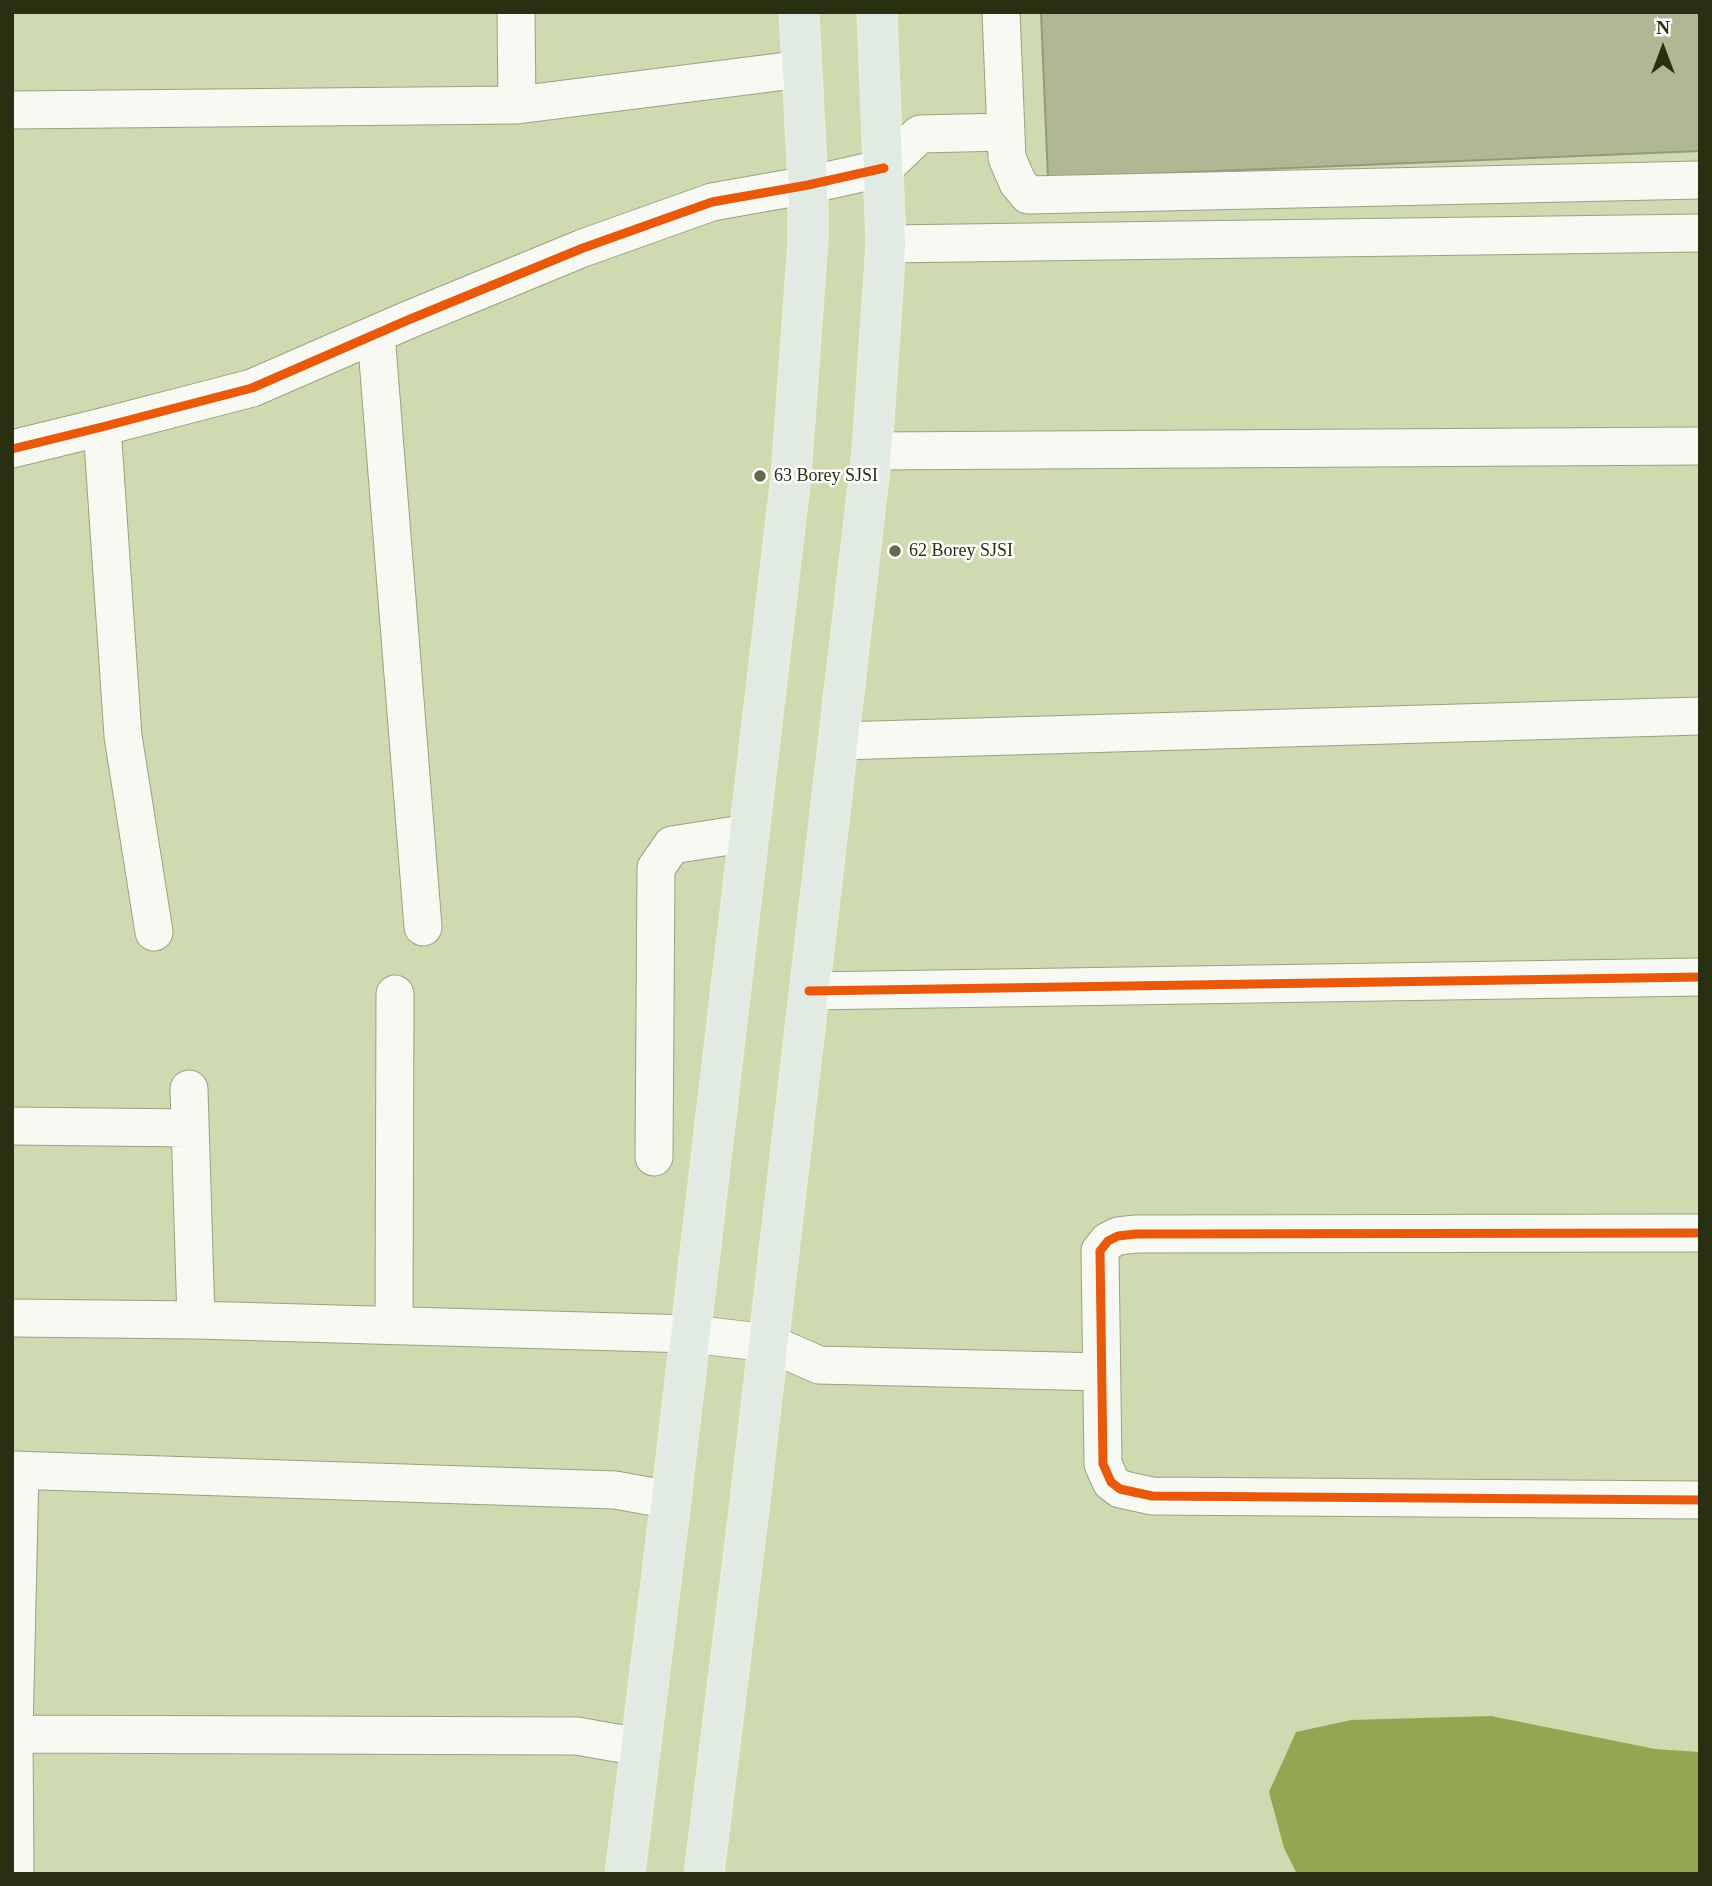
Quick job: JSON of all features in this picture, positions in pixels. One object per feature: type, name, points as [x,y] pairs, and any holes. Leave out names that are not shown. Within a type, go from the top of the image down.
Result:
[{"type":"main road","points":[[625,1874],[791,476],[808,241],[808,185],[799,12]]},
{"type":"main road","points":[[704,1874],[769,1343],[872,451],[886,244],[877,12]]},
{"type":"street","points":[[516,12],[517,106]]},
{"type":"street","points":[[1001,12],[1007,158],[1018,183],[1028,195],[1700,180]]},
{"type":"street","points":[[12,110],[517,106],[802,69]]},
{"type":"street","points":[[12,449],[252,388],[583,247],[712,202],[884,168],[919,134],[1005,132]]},
{"type":"street","points":[[886,244],[1700,233]]},
{"type":"street","points":[[376,334],[423,927]]},
{"type":"street","points":[[102,428],[123,736],[154,932]]},
{"type":"street","points":[[872,451],[1700,446]]},
{"type":"street","points":[[839,741],[1700,716]]},
{"type":"street","points":[[654,1157],[656,868],[672,845],[749,834]]},
{"type":"street","points":[[809,991],[1700,977]]},
{"type":"street","points":[[394,1326],[395,995]]},
{"type":"street","points":[[188,1089],[197,1320]]},
{"type":"street","points":[[12,1126],[190,1128]]},
{"type":"street","points":[[1700,1233],[1164,1234],[1118,1236],[1108,1241],[1100,1251],[1103,1464],[1111,1482],[1120,1489],[1166,1496],[1700,1500]]},
{"type":"street","points":[[12,1318],[197,1320],[691,1334],[769,1343],[819,1365],[1101,1372]]},
{"type":"street","points":[[15,1874],[13,1734],[16,1470],[615,1490],[671,1500]]},
{"type":"street","points":[[13,1734],[577,1736],[639,1747]]},
{"type":"shaded area","points":[[1491,1716],[1655,1749],[1700,1752],[1700,1874],[1297,1874],[1284,1848],[1269,1792],[1296,1732],[1351,1720]]},
{"type":"building","points":[[1041,12],[1700,12],[1700,151],[1048,178]]},
{"type":"cycle path","points":[[12,449],[252,388],[583,248],[712,202],[884,168]]},
{"type":"cycle path","points":[[809,991],[1700,977]]},
{"type":"cycle path","points":[[1700,1233],[1136,1234],[1118,1236],[1108,1241],[1100,1251],[1103,1464],[1111,1482],[1120,1489],[1152,1496],[1700,1500]]},
{"type":"place","name":"63 Borey SJSI","points":[[760,476]]},
{"type":"place","name":"62 Borey SJSI","points":[[895,551]]}]
